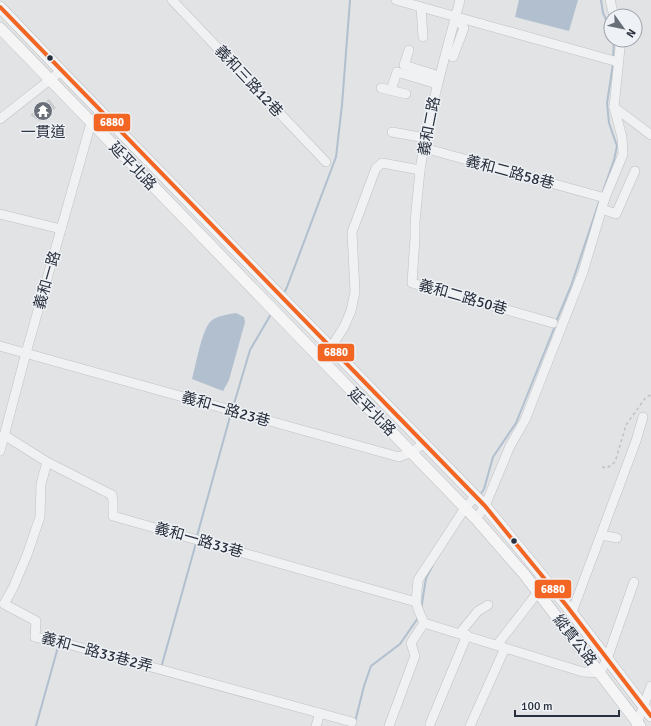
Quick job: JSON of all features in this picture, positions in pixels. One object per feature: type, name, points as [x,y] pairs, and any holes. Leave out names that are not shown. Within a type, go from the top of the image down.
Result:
[{"type":"main road","name":"延平北路","points":[[0,7],[291,309],[485,506]]},
{"type":"main road","name":"延平北路","points":[[0,28],[476,519]]},
{"type":"main road","name":"縱貫公路","points":[[485,506],[572,612],[651,716]]},
{"type":"main road","name":"縱貫公路","points":[[476,519],[524,574],[638,724]]},
{"type":"main road","points":[[524,574],[534,565]]},
{"type":"street","name":"義和三路12巷","points":[[172,0],[326,162]]},
{"type":"street","points":[[396,0],[614,61]]},
{"type":"street","name":"義和二路","points":[[321,360],[344,327],[351,310],[355,292],[352,232],[376,168],[382,163],[420,170],[425,138],[438,80],[460,0]]},
{"type":"street","points":[[421,6],[422,37]]},
{"type":"street","points":[[453,57],[464,28],[455,17]]},
{"type":"street","points":[[476,519],[485,506],[510,446],[525,420],[583,272],[602,209],[602,197],[623,154],[622,137],[614,106],[614,61],[620,48]]},
{"type":"street","points":[[409,50],[404,65],[438,80]]},
{"type":"street","points":[[0,119],[61,71]]},
{"type":"street","points":[[391,90],[397,72],[438,80]]},
{"type":"street","points":[[381,88],[406,94]]},
{"type":"street","points":[[614,106],[651,134]]},
{"type":"street","name":"義和一路","points":[[0,451],[91,123],[101,112]]},
{"type":"street","points":[[392,132],[425,138]]},
{"type":"street","name":"義和二路58巷","points":[[424,148],[602,197]]},
{"type":"street","name":"義和二路50巷","points":[[420,170],[415,222],[412,283],[553,323]]},
{"type":"street","points":[[602,209],[616,214],[636,171]]},
{"type":"street","points":[[0,214],[61,229]]},
{"type":"street","name":"義和一路23巷","points":[[0,346],[399,458],[412,452],[423,444]]},
{"type":"street","points":[[572,612],[636,441],[643,416]]},
{"type":"street","name":"義和一路33巷","points":[[4,435],[47,462],[112,495],[113,516],[420,613]]},
{"type":"street","name":"義和一路33巷2弄","points":[[47,462],[41,484],[40,517],[27,556],[13,588],[4,604],[36,621],[35,637],[60,642],[352,722]]},
{"type":"street","points":[[389,726],[415,656],[411,643],[420,613],[418,580],[465,508],[475,497]]},
{"type":"street","points":[[601,535],[617,538]]},
{"type":"street","points":[[420,613],[463,634],[583,672],[600,673],[607,660],[634,582]]},
{"type":"street","points":[[470,726],[501,646],[538,592]]},
{"type":"street","points":[[430,724],[463,634],[478,611],[488,605]]},
{"type":"street","points":[[638,724],[651,686]]},
{"type":"street","points":[[316,726],[320,713]]},
{"type":"path","points":[[602,467],[607,468],[615,462],[626,424],[646,397],[651,395]]},
{"type":"water","points":[[519,0],[578,0],[569,31],[515,17]]},
{"type":"water","points":[[236,313],[244,317],[245,322],[229,380],[223,391],[192,379],[201,341],[210,322],[219,317]]},
{"type":"building","name":"一貫道","points":[[49,99],[56,108],[39,121],[30,115]]},
{"type":"waterway","points":[[284,293],[336,157],[342,105],[350,0]]},
{"type":"waterway","points":[[601,0],[603,13]]},
{"type":"waterway","points":[[613,58],[614,48]]},
{"type":"waterway","points":[[602,194],[614,160],[617,146],[609,123],[607,103],[613,64]]},
{"type":"waterway","points":[[556,322],[571,286],[599,202]]},
{"type":"waterway","points":[[233,407],[250,350],[271,314]]},
{"type":"waterway","points":[[480,495],[484,489],[493,457],[516,423],[555,326]]},
{"type":"waterway","points":[[197,536],[231,413]]},
{"type":"waterway","points":[[161,668],[196,543]]},
{"type":"waterway","points":[[421,610],[426,578],[433,565]]},
{"type":"waterway","points":[[354,726],[364,686],[371,666],[400,644],[418,618]]},
{"type":"waterway","points":[[36,726],[58,647],[60,645]]},
{"type":"transit line","name":"6880","points":[[0,7],[485,506],[566,605],[651,716]]},
{"type":"place","name":"一貫道","points":[[43,111]]}]
